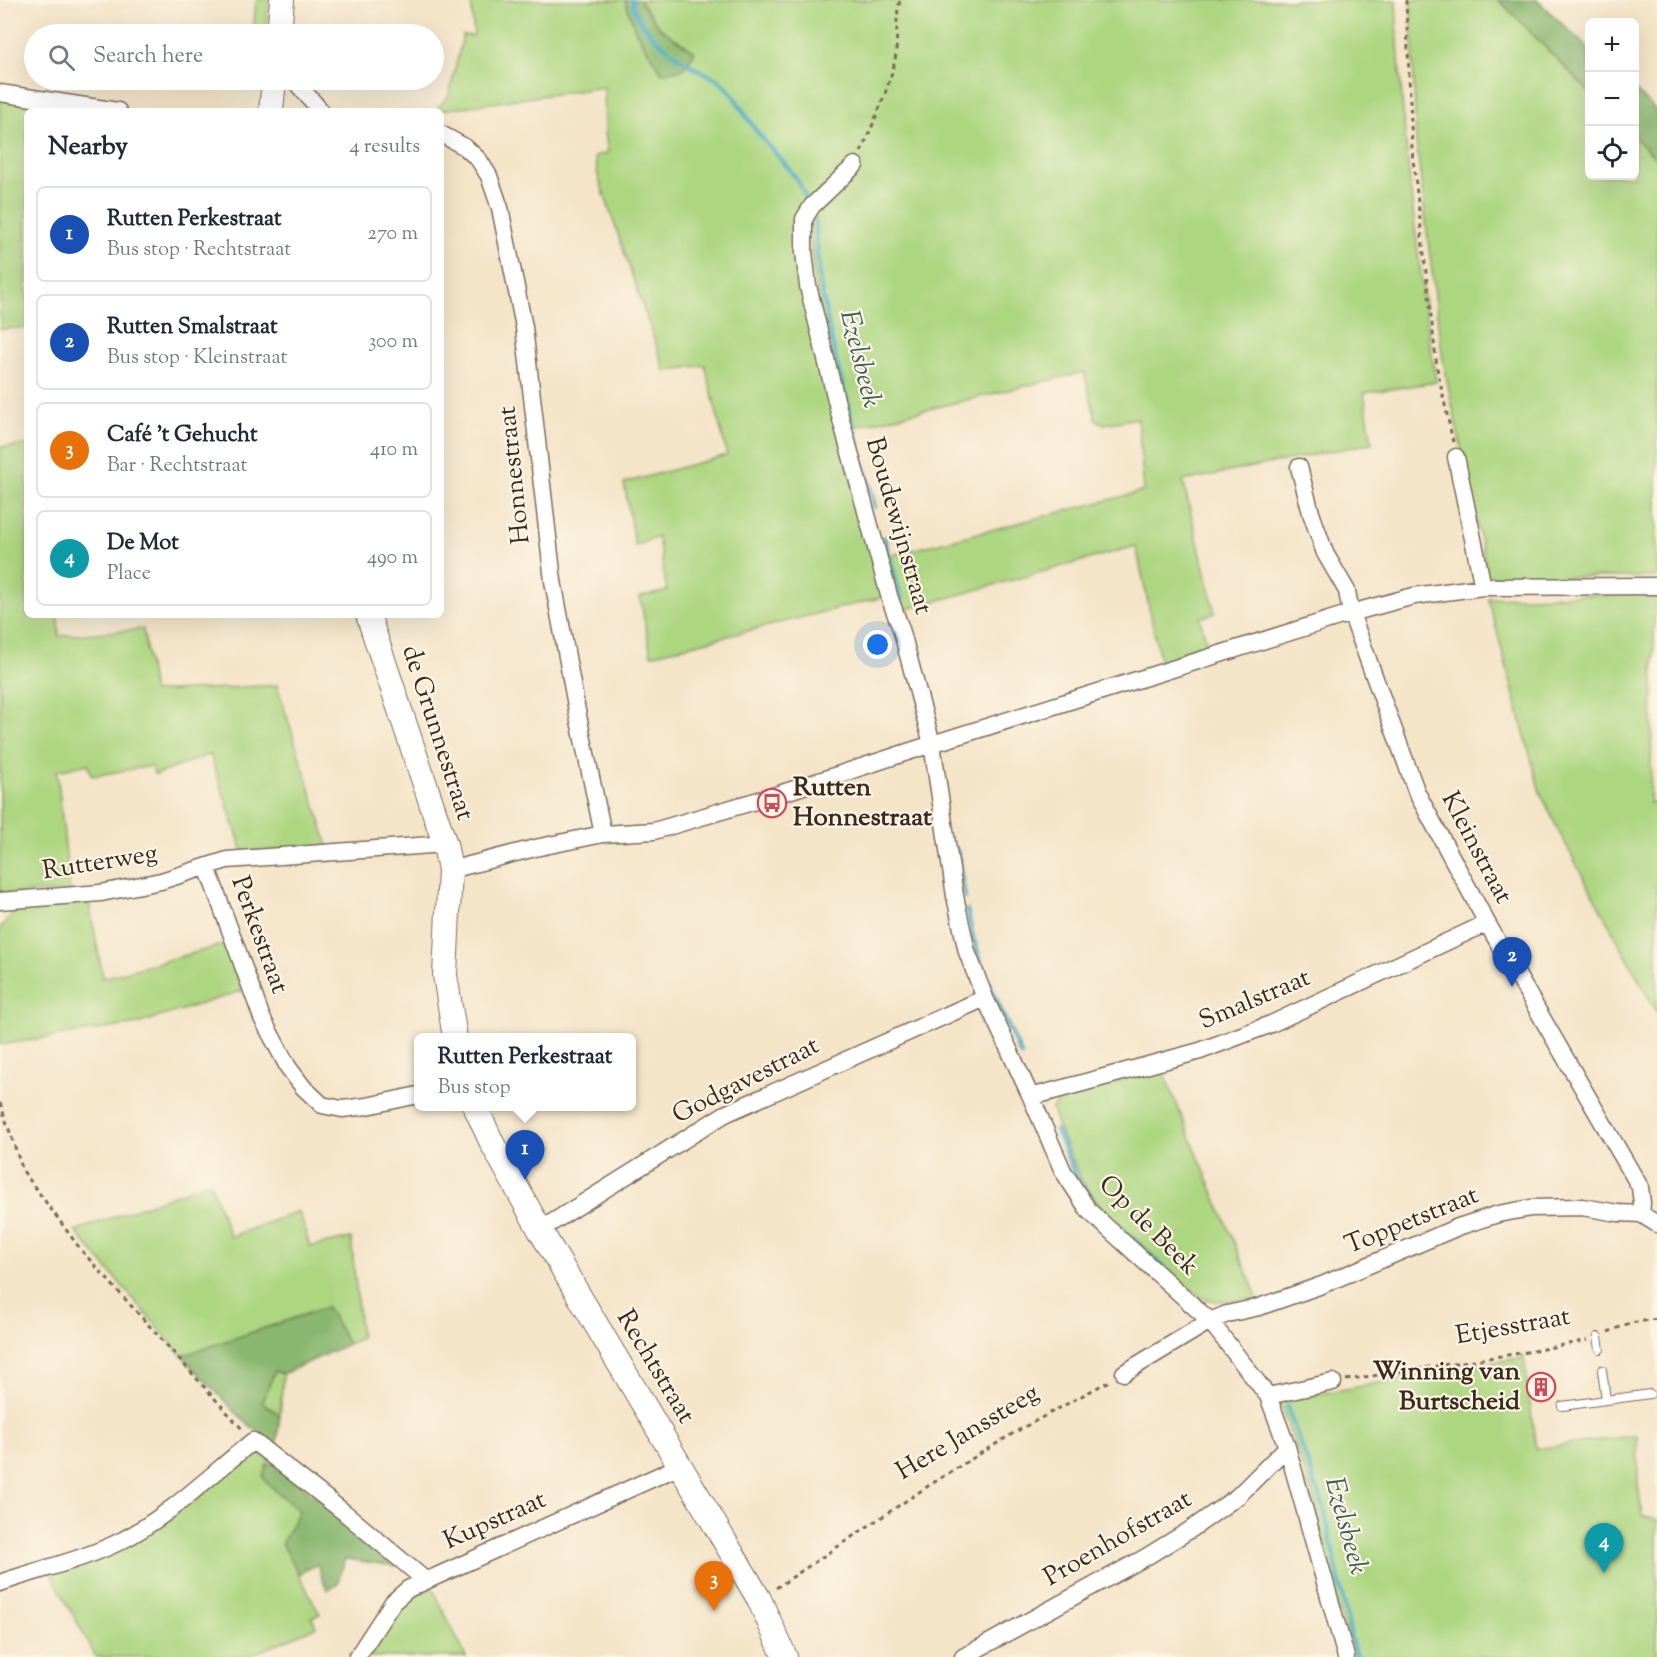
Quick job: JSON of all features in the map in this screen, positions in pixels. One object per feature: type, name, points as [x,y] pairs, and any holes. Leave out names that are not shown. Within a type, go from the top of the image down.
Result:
[{"type":"street","points":[[280,24],[282,0]]},
{"type":"street","points":[[271,108],[273,90]]},
{"type":"street","points":[[303,90],[318,108]]},
{"type":"street","points":[[0,93],[98,108]]},
{"type":"street","name":"Honnestraat","points":[[444,136],[465,147],[479,160],[489,176],[500,208],[524,327],[553,581],[603,834]]},
{"type":"street","name":"Boudewijnstraat","points":[[855,165],[812,206],[804,219],[804,252],[808,286],[840,416],[932,744]]},
{"type":"street","points":[[1456,457],[1483,587]]},
{"type":"street","name":"Kleinstraat","points":[[1299,468],[1325,553],[1347,591],[1351,613],[1417,793],[1487,923],[1640,1186],[1641,1214]]},
{"type":"street","points":[[454,1033],[445,975],[450,870],[535,848],[603,834],[654,831],[1351,613],[1414,596],[1483,587],[1657,586]]},
{"type":"street","name":"de Grunnestraat","points":[[369,618],[444,844],[450,870]]},
{"type":"street","name":"Op de Beek","points":[[932,744],[957,907],[967,952],[985,998],[1063,1171],[1089,1211],[1210,1321],[1268,1396],[1287,1447],[1346,1657]]},
{"type":"street","name":"Perkestraat","points":[[414,1096],[342,1109],[322,1105],[303,1087],[288,1067],[262,1018],[207,867],[227,860],[444,844]]},
{"type":"street","name":"Rutterweg","points":[[0,901],[101,893],[161,882],[207,867]]},
{"type":"street","name":"Smalstraat","points":[[1031,1097],[1200,1051],[1261,1028],[1487,923]]},
{"type":"street","name":"Godgavestraat","points":[[540,1230],[725,1114],[985,998]]},
{"type":"street","name":"Rechtstraat","points":[[477,1111],[540,1230],[759,1599],[785,1657]]},
{"type":"street","name":"Toppetstraat","points":[[1210,1321],[1322,1285],[1458,1227],[1498,1214],[1531,1208],[1582,1207],[1641,1214]]},
{"type":"street","points":[[1641,1214],[1657,1224]]},
{"type":"street","points":[[1124,1373],[1210,1321]]},
{"type":"street","points":[[1268,1396],[1333,1382]]},
{"type":"street","points":[[0,1583],[84,1557],[122,1541],[159,1517],[253,1441],[345,1513],[425,1580]]},
{"type":"street","name":"Proenhofstraat","points":[[963,1657],[987,1651],[1193,1528],[1238,1496],[1287,1447]]},
{"type":"street","name":"Kupstraat","points":[[357,1657],[393,1602],[408,1589],[680,1466]]},
{"type":"lane","points":[[1598,1337],[1600,1349]]},
{"type":"lane","points":[[1602,1370],[1606,1400]]},
{"type":"lane","points":[[1562,1406],[1650,1394]]},
{"type":"path","points":[[855,165],[873,125],[894,63],[897,9],[900,0]]},
{"type":"path","points":[[1406,0],[1412,150],[1437,368],[1456,457]]},
{"type":"path","points":[[0,1103],[23,1171],[81,1250],[253,1441]]},
{"type":"path","name":"Etjesstraat","points":[[1333,1382],[1533,1351],[1598,1337],[1630,1323],[1657,1319]]},
{"type":"path","name":"Here Janssteeg","points":[[759,1599],[933,1482],[1017,1431],[1124,1373]]},
{"type":"green space","points":[[256,0],[269,0],[266,24],[254,24]]},
{"type":"green space","points":[[471,0],[625,0],[636,32],[662,73],[683,69],[694,52],[660,28],[640,0],[1396,0],[1411,191],[1436,382],[1364,393],[1372,443],[1183,481],[1215,613],[1200,618],[1208,649],[1161,664],[1136,546],[900,611],[884,557],[1144,491],[1138,418],[1104,424],[1096,420],[1084,372],[849,428],[817,298],[806,205],[801,204],[798,215],[797,241],[812,337],[884,597],[651,655],[640,597],[667,591],[658,537],[635,546],[624,483],[727,455],[705,365],[665,371],[598,176],[595,156],[608,153],[604,87],[444,110],[438,108],[449,95],[463,35],[474,36]]},
{"type":"green space","points":[[625,0],[640,0],[660,28],[695,52],[683,69],[662,73],[636,32]]},
{"type":"green space","points":[[1411,0],[1499,0],[1585,88],[1585,180],[1639,180],[1639,141],[1657,160],[1657,577],[1488,577],[1443,361],[1416,141]]},
{"type":"green space","points":[[1499,0],[1537,0],[1585,45],[1585,88]]},
{"type":"green space","points":[[1639,94],[1657,111],[1657,160],[1639,141]]},
{"type":"green space","points":[[0,99],[56,108],[24,108],[24,328],[0,329]]},
{"type":"green space","points":[[24,445],[24,618],[58,618],[59,636],[143,629],[153,692],[277,685],[328,846],[243,852],[210,754],[155,775],[151,766],[92,776],[88,764],[57,771],[70,892],[0,893],[0,447]]},
{"type":"green space","points":[[1655,593],[1650,803],[1657,804],[1657,1013],[1559,832],[1540,792],[1488,598]]},
{"type":"green space","points":[[89,903],[103,978],[226,944],[242,991],[137,1024],[0,1045],[0,928],[17,909]]},
{"type":"green space","points":[[1162,1069],[1257,1297],[1223,1302],[1204,1299],[1183,1283],[1101,1206],[1080,1177],[1058,1127],[1052,1109],[1061,1097]]},
{"type":"green space","points":[[210,1182],[230,1237],[299,1211],[310,1247],[351,1238],[361,1338],[348,1344],[327,1307],[182,1356],[75,1231]]},
{"type":"green space","points":[[327,1307],[348,1344],[283,1374],[275,1371],[262,1402],[280,1415],[276,1449],[236,1413],[182,1356]]},
{"type":"green space","points":[[1524,1357],[1536,1449],[1637,1435],[1638,1484],[1642,1516],[1657,1520],[1657,1657],[1354,1657],[1337,1605],[1312,1494],[1279,1401]]},
{"type":"green space","points":[[275,1371],[283,1374],[280,1415],[262,1402]]},
{"type":"green space","points":[[252,1452],[260,1454],[274,1464],[266,1482],[299,1511],[282,1543],[320,1614],[312,1617],[316,1627],[247,1657],[96,1657],[51,1574],[85,1563]]},
{"type":"green space","points":[[267,1464],[274,1464],[400,1563],[395,1566],[345,1559],[337,1585],[327,1590],[317,1564],[299,1574],[282,1543],[299,1511],[266,1482],[263,1477]]},
{"type":"green space","points":[[432,1587],[466,1657],[364,1657],[396,1610],[403,1603]]},
{"type":"waterway","name":"Ezelsbeek","points":[[632,0],[639,19],[655,38],[695,68],[716,78],[728,89],[755,129],[796,179],[806,198]]},
{"type":"waterway","name":"Ezelsbeek","points":[[815,219],[820,283],[835,356],[875,507]]},
{"type":"waterway","name":"Ezelsbeek","points":[[884,537],[902,600]]},
{"type":"waterway","name":"Ezelsbeek","points":[[957,850],[965,898]]},
{"type":"waterway","name":"Ezelsbeek","points":[[967,910],[981,961]]},
{"type":"waterway","name":"Ezelsbeek","points":[[989,983],[1021,1055]]},
{"type":"waterway","name":"Ezelsbeek","points":[[1056,1130],[1076,1177],[1099,1208],[1170,1273]]},
{"type":"waterway","name":"Ezelsbeek","points":[[1287,1407],[1324,1508],[1353,1647],[1358,1657]]},
{"type":"place","name":"Rutten Honnestraat","points":[[772,803]]},
{"type":"place","name":"Rutten Smalstraat","points":[[1512,987]]},
{"type":"place","name":"Rutten Perkestraat","points":[[525,1180]]},
{"type":"place","name":"Winning van Burtscheid","points":[[1541,1387]]},
{"type":"place","name":"De Mot","points":[[1604,1573]]},
{"type":"place","name":"Café 't Gehucht","points":[[714,1611]]}]
